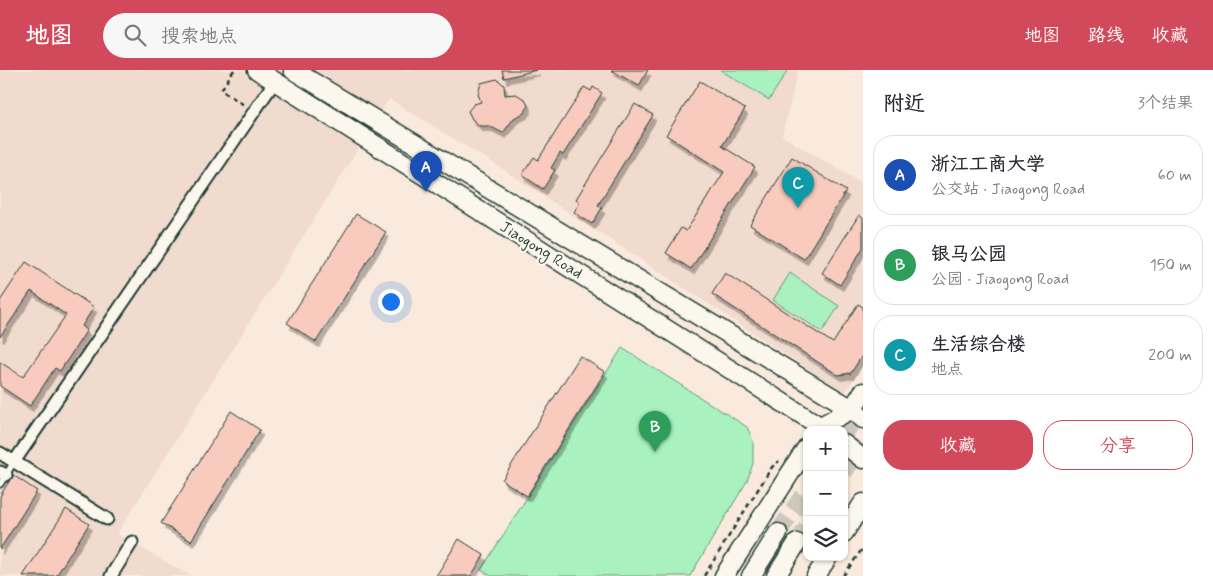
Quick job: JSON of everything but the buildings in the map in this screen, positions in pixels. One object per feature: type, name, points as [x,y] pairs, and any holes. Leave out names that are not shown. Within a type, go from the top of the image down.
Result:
[{"type":"main road","name":"Jiaogong Road","points":[[257,70],[818,426]]},
{"type":"main road","name":"Jiaogong Road","points":[[293,70],[858,414]]},
{"type":"main road","points":[[826,426],[858,414],[863,392]]},
{"type":"main road","points":[[848,447],[863,459]]},
{"type":"main road","points":[[724,576],[803,453]]},
{"type":"main road","points":[[848,526],[863,503]]},
{"type":"main road","points":[[751,576],[778,533]]},
{"type":"main road","points":[[776,576],[797,543]]},
{"type":"main road","points":[[816,576],[825,561]]},
{"type":"street","points":[[14,462],[275,81]]},
{"type":"street","points":[[0,453],[106,519]]},
{"type":"street","points":[[110,576],[132,542]]},
{"type":"lane","points":[[2,477],[14,462]]},
{"type":"path","points":[[234,70],[221,90],[254,111]]},
{"type":"path","points":[[843,576],[863,548]]},
{"type":"shaded area","points":[[0,70],[798,70],[782,136],[863,184],[863,365],[845,393],[496,165],[389,99],[117,534],[190,576],[0,576]]},
{"type":"green space","points":[[720,70],[788,70],[769,100]]},
{"type":"green space","points":[[790,273],[839,306],[822,332],[773,300]]},
{"type":"green space","points":[[622,348],[747,427],[753,441],[753,463],[747,481],[690,576],[491,576],[481,570]]},
{"type":"tunnel","points":[[848,428],[863,405]]},
{"type":"tunnel","points":[[845,471],[863,444]]},
{"type":"tunnel","points":[[778,533],[803,496]]},
{"type":"tunnel","points":[[797,543],[803,534]]},
{"type":"place","name":"浙江工商大学","points":[[426,192]]},
{"type":"place","name":"生活综合楼","points":[[798,208]]},
{"type":"place","name":"银马公园","points":[[655,452]]}]
